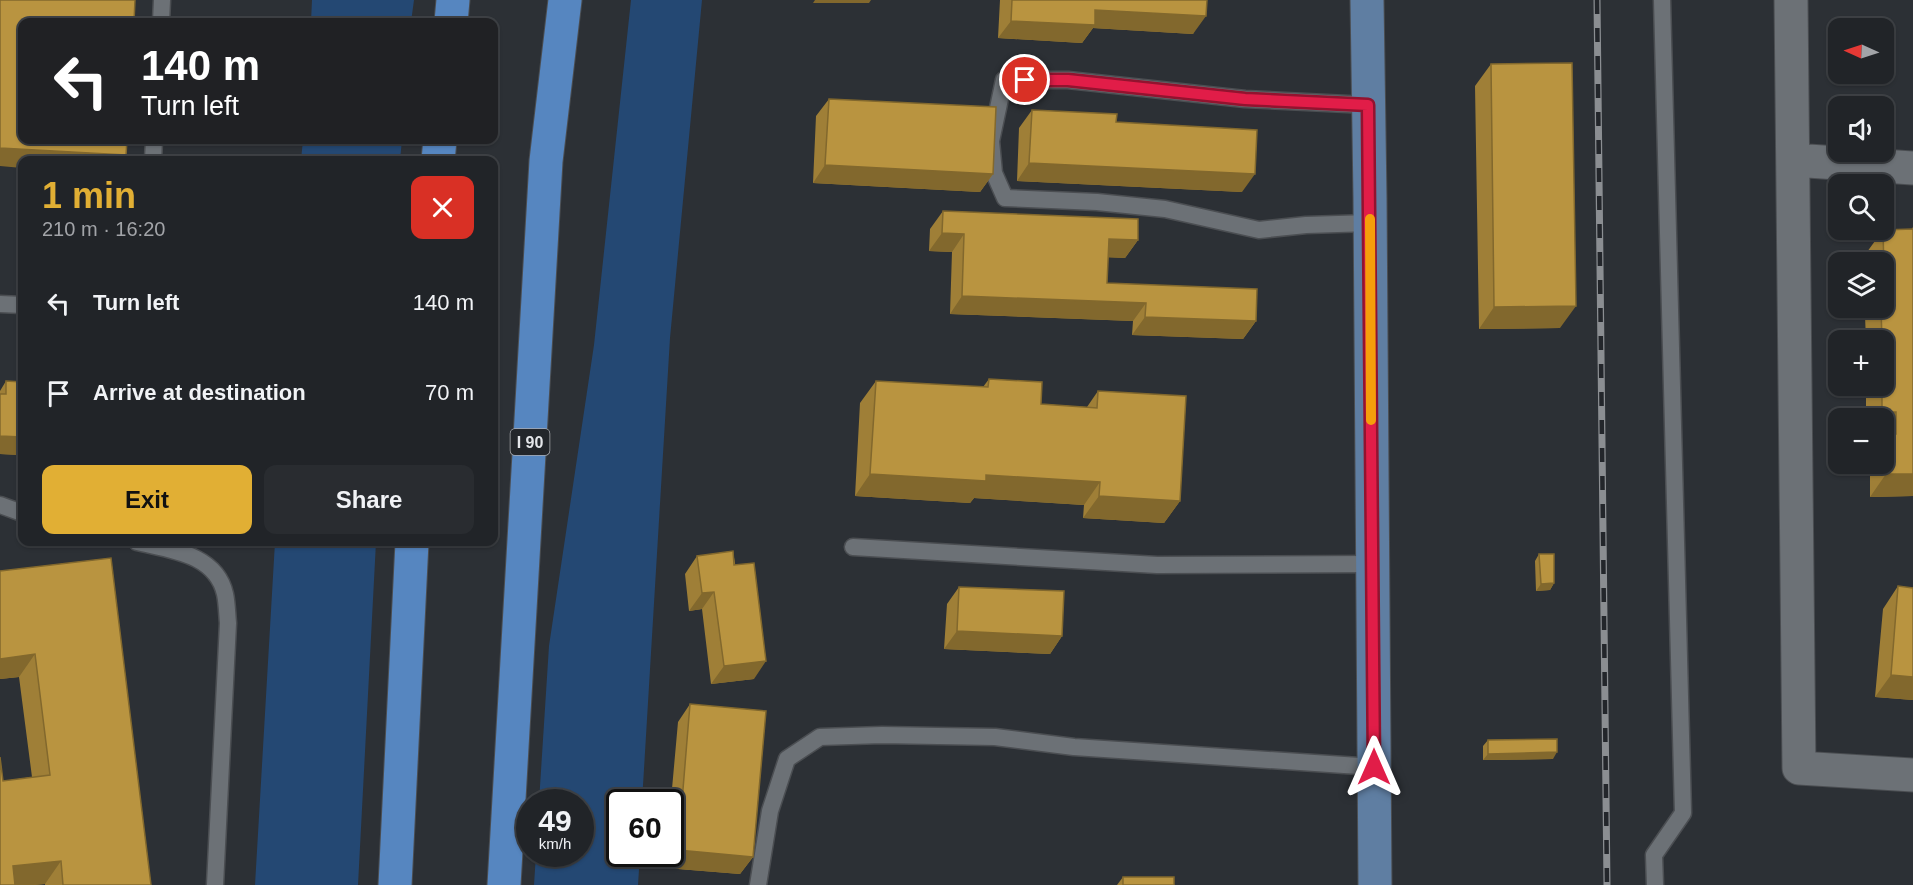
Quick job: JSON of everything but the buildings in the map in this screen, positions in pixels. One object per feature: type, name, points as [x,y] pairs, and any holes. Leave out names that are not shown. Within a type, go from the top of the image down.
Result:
[{"type":"highway","points":[[451,18],[453,0]]},
{"type":"highway","name":"I 90","points":[[504,885],[546,161],[565,0]]},
{"type":"highway","points":[[395,885],[412,546]]},
{"type":"main road","points":[[1367,0],[1375,885]]},
{"type":"street","points":[[1791,0],[1799,768],[1913,775]]},
{"type":"street","points":[[1793,160],[1913,168]]},
{"type":"lane","points":[[161,18],[162,0]]},
{"type":"lane","points":[[1655,885],[1654,855],[1683,813],[1662,0]]},
{"type":"lane","points":[[1368,105],[1245,99],[1068,80],[1004,80],[991,141],[994,173],[1005,198],[1097,202],[1165,209],[1259,230],[1306,225],[1370,223]]},
{"type":"lane","points":[[0,304],[18,305]]},
{"type":"lane","points":[[0,505],[18,512]]},
{"type":"lane","points":[[154,546],[196,556],[216,573],[225,593],[228,623],[215,885]]},
{"type":"lane","points":[[853,547],[1157,565],[1372,564]]},
{"type":"lane","points":[[758,885],[771,811],[787,759],[820,737],[882,735],[994,737],[1074,747],[1374,767]]},
{"type":"shaded area","points":[[312,0],[414,0],[412,18],[311,18]]},
{"type":"shaded area","points":[[631,0],[702,0],[670,338],[643,789],[606,789],[606,867],[639,867],[638,885],[534,885],[535,867],[594,867],[594,789],[540,789],[549,646],[594,345]]},
{"type":"shaded area","points":[[303,144],[402,144],[400,156],[301,156]]},
{"type":"shaded area","points":[[275,546],[376,546],[358,885],[255,885]]},
{"type":"railway","points":[[1597,0],[1607,885]]},
{"type":"slow traffic","points":[[1370,219],[1371,420]]},
{"type":"route","points":[[1025,80],[1068,80],[1245,99],[1368,105],[1374,767]]}]
